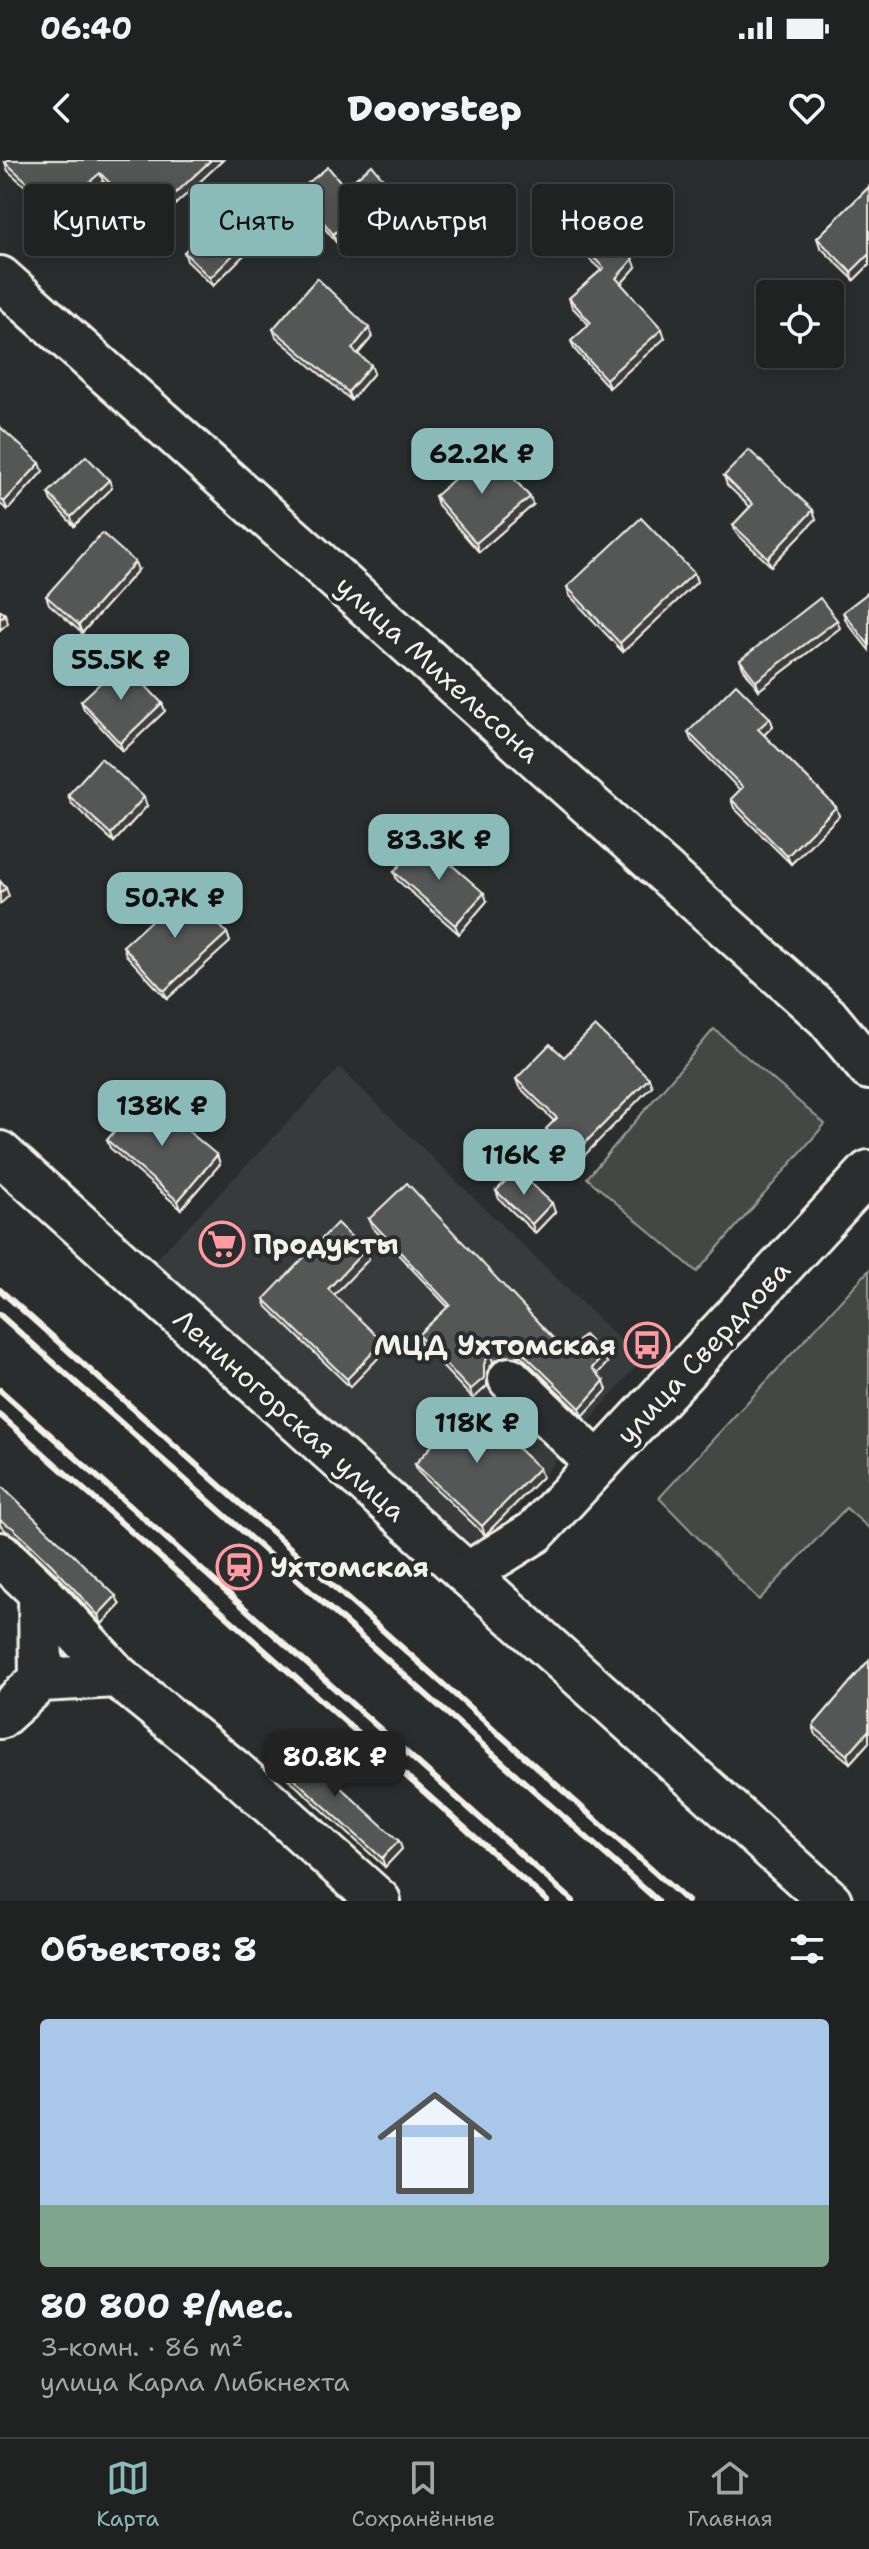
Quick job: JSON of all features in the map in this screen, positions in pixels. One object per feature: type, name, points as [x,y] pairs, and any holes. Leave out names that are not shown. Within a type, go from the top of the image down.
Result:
[{"type":"street","name":"улица Михельсона","points":[[0,278],[827,1017],[869,1068]]},
{"type":"street","name":"Лениногорская улица","points":[[0,1153],[830,1901]]},
{"type":"street","name":"улица Свердлова","points":[[467,1574],[535,1532],[869,1172]]},
{"type":"street","points":[[510,1379],[598,1464]]},
{"type":"street","name":"улица Свердлова","points":[[508,1610],[535,1532]]},
{"type":"street","points":[[0,1554],[40,1592],[117,1676],[234,1771],[379,1901]]},
{"type":"street","points":[[40,1592],[41,1680]]},
{"type":"street","points":[[0,1717],[41,1680],[117,1676]]},
{"type":"shaded area","points":[[714,1029],[825,1124],[697,1272],[587,1178]]},
{"type":"shaded area","points":[[340,1068],[641,1360],[520,1504],[478,1549],[146,1270]]},
{"type":"shaded area","points":[[869,1270],[869,1528],[846,1508],[759,1600],[659,1498]]},
{"type":"building","points":[[211,160],[174,195],[174,184],[111,184],[100,173],[87,184],[29,184],[5,162]]},
{"type":"building","points":[[372,165],[388,184],[349,184]]},
{"type":"building","points":[[328,167],[342,184],[339,184],[339,229],[333,234],[323,222],[323,184],[307,184]]},
{"type":"building","points":[[869,187],[869,254],[851,272],[817,238]]},
{"type":"building","points":[[190,246],[190,256],[232,256],[210,278],[184,252]]},
{"type":"building","points":[[592,256],[630,256],[633,259],[616,278],[662,329],[606,379],[571,341],[591,323],[569,298],[604,268]]},
{"type":"building","points":[[317,278],[369,328],[352,349],[371,365],[348,392],[273,329]]},
{"type":"building","points":[[0,427],[40,463],[4,502],[0,498]]},
{"type":"building","points":[[488,449],[530,497],[476,543],[435,496]]},
{"type":"building","points":[[749,450],[813,510],[768,558],[733,525],[753,504],[724,476]]},
{"type":"building","points":[[86,456],[109,480],[71,517],[48,493]]},
{"type":"building","points":[[641,518],[694,573],[620,643],[567,587]]},
{"type":"building","points":[[102,533],[135,562],[79,625],[46,596]]},
{"type":"building","points":[[869,592],[869,645],[843,612]]},
{"type":"building","points":[[820,598],[837,620],[756,681],[740,660]]},
{"type":"building","points":[[123,662],[162,703],[120,743],[81,701]]},
{"type":"building","points":[[736,684],[770,718],[758,729],[836,807],[787,856],[731,799],[743,787],[688,732]]},
{"type":"building","points":[[101,758],[144,797],[111,834],[68,795]]},
{"type":"building","points":[[422,839],[484,893],[455,925],[394,872]]},
{"type":"building","points":[[186,889],[227,933],[164,991],[123,946]]},
{"type":"building","points":[[595,1026],[649,1078],[573,1155],[546,1129],[557,1118],[516,1079],[550,1044],[564,1057]]},
{"type":"building","points":[[145,1095],[217,1155],[178,1201],[107,1140]]},
{"type":"building","points":[[516,1170],[552,1203],[532,1224],[496,1191]]},
{"type":"building","points":[[407,1183],[567,1353],[584,1335],[604,1355],[592,1368],[604,1381],[580,1408],[517,1347],[501,1347],[490,1353],[484,1364],[484,1378],[470,1390],[418,1335],[450,1305],[369,1219]]},
{"type":"building","points":[[337,1223],[365,1250],[328,1289],[383,1342],[347,1379],[264,1299]]},
{"type":"building","points":[[470,1404],[539,1468],[482,1526],[415,1464]]},
{"type":"building","points":[[0,1485],[116,1596],[98,1615],[53,1566],[13,1528],[0,1520]]},
{"type":"building","points":[[869,1660],[869,1730],[847,1755],[813,1726]]},
{"type":"building","points":[[290,1741],[399,1841],[382,1858],[271,1758]]},
{"type":"railway","points":[[0,1290],[687,1901]]},
{"type":"railway","points":[[0,1315],[658,1901]]},
{"type":"railway","points":[[0,1390],[573,1901]]},
{"type":"railway","points":[[0,1415],[547,1901]]},
{"type":"place","name":"Продукты","points":[[222,1244]]},
{"type":"place","name":"МЦД Ухтомская","points":[[647,1345]]},
{"type":"place","name":"Ухтомская","points":[[239,1567]]}]
